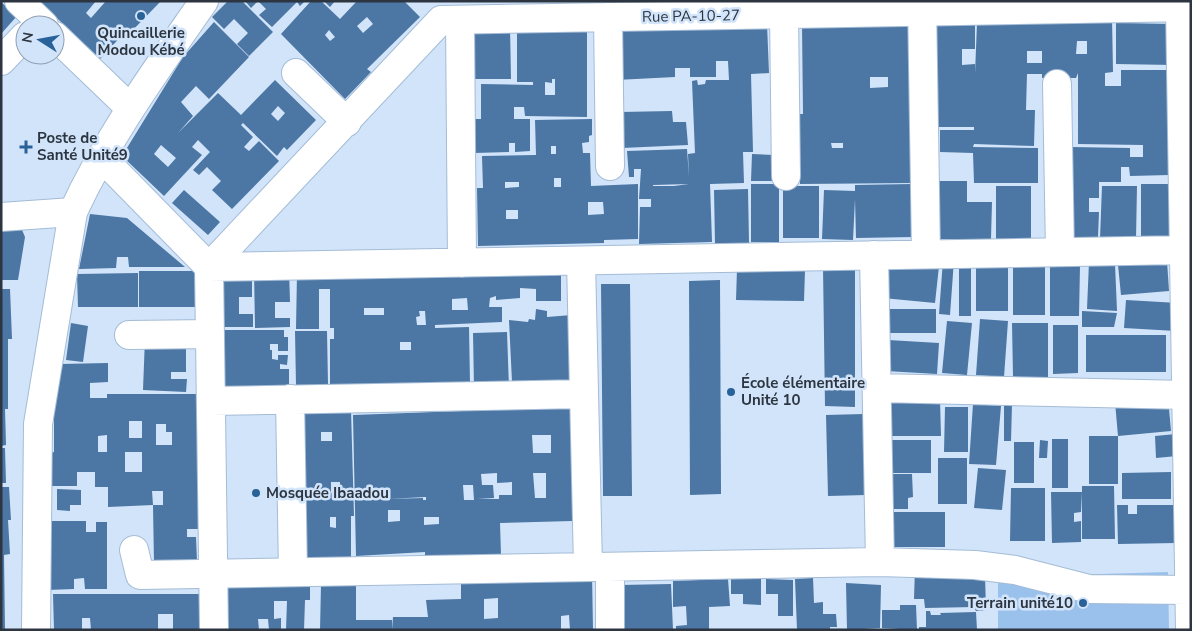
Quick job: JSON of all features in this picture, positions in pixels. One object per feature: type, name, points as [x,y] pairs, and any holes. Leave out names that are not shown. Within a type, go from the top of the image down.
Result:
[{"type":"street","points":[[19,1],[30,15]]},
{"type":"street","points":[[36,630],[38,424],[73,212],[101,157],[130,108],[204,1]]},
{"type":"street","name":"Rue PA-10-27","points":[[446,14],[581,9],[608,17],[724,8],[784,14],[922,6],[1115,5],[1186,7]]},
{"type":"street","points":[[922,6],[926,254]]},
{"type":"street","points":[[1186,7],[1184,250],[1188,303],[1187,395],[1189,431],[1190,630]]},
{"type":"street","points":[[209,267],[347,122],[446,14]]},
{"type":"street","points":[[446,14],[462,263]]},
{"type":"street","points":[[784,14],[786,176]]},
{"type":"street","points":[[608,17],[610,166]]},
{"type":"street","points":[[1,61],[15,49]]},
{"type":"street","points":[[65,50],[130,108]]},
{"type":"street","points":[[296,74],[347,122]]},
{"type":"street","points":[[1057,84],[1060,252]]},
{"type":"street","points":[[101,157],[209,267],[214,630]]},
{"type":"street","points":[[1,217],[73,212]]},
{"type":"street","points":[[209,267],[1184,250]]},
{"type":"street","points":[[874,256],[880,562]]},
{"type":"street","points":[[581,261],[584,394],[599,567],[610,630]]},
{"type":"street","points":[[129,335],[210,334]]},
{"type":"street","points":[[877,388],[1187,395]]},
{"type":"street","points":[[211,401],[584,394]]},
{"type":"street","points":[[290,399],[293,572]]},
{"type":"street","points":[[134,550],[140,575],[880,562],[975,565],[1015,570],[1089,589],[1190,590]]},
{"type":"shaded area","name":"Terrain unité10","points":[[1168,572],[1169,630],[998,630],[998,577]]},
{"type":"building","points":[[39,1],[96,1],[86,13],[91,18],[106,1],[161,1],[129,34],[127,30],[100,59],[65,26],[65,15],[54,15]]},
{"type":"building","points":[[228,1],[242,1],[273,32],[249,56],[237,44],[248,33],[234,19],[224,29],[212,17]]},
{"type":"building","points":[[245,1],[258,1],[251,8]]},
{"type":"building","points":[[258,1],[305,1],[300,6],[297,2],[272,27],[259,15],[266,9]]},
{"type":"building","points":[[311,1],[321,1],[340,19],[357,1],[404,1],[420,17],[367,69],[371,72],[345,99],[281,34]],"holes":[[[367,17],[373,24],[363,33],[357,26]],[[329,30],[335,37],[330,41],[325,35]]]},
{"type":"building","points":[[324,1],[335,1],[330,7]]},
{"type":"building","points":[[1,2],[16,15],[1,34]]},
{"type":"building","points":[[937,18],[975,18],[975,49],[962,49],[962,65],[975,64],[975,74],[977,23],[1112,18],[1113,72],[1105,73],[1105,86],[1121,86],[1121,70],[1173,70],[1169,175],[1130,176],[1129,167],[1121,167],[1121,182],[1099,182],[1099,198],[1089,198],[1089,212],[1099,212],[1098,237],[1063,237],[1070,147],[1130,148],[1130,157],[1143,157],[1143,145],[1078,144],[1078,73],[1076,78],[1042,78],[1042,74],[1027,74],[1026,110],[1035,110],[1034,146],[974,144],[973,147],[1038,148],[1038,183],[974,183],[973,153],[940,152],[940,130],[974,130],[974,127],[936,127]],"holes":[[[1077,41],[1087,41],[1087,54],[1076,54]],[[1027,51],[1042,51],[1042,63],[1027,63]]]},
{"type":"building","points":[[910,20],[912,183],[800,184],[799,114],[803,114],[802,24]],"holes":[[[870,77],[888,77],[888,87],[870,88]],[[831,143],[843,143],[843,148],[832,148]]]},
{"type":"building","points":[[214,22],[249,57],[209,99],[196,86],[181,102],[193,116],[178,133],[218,93],[241,115],[275,80],[316,120],[287,150],[284,147],[277,156],[243,123],[241,125],[253,137],[244,147],[249,151],[259,141],[279,161],[232,209],[212,190],[221,181],[207,167],[199,175],[193,170],[210,152],[198,140],[192,147],[202,155],[164,196],[122,156],[183,57]],"holes":[[[278,106],[285,113],[278,121],[271,114]],[[161,145],[176,158],[168,167],[154,154]]]},
{"type":"building","points":[[614,22],[767,24],[769,73],[751,74],[753,152],[743,152],[744,183],[710,184],[712,242],[639,244],[640,207],[651,207],[651,199],[639,199],[641,169],[634,169],[634,177],[629,177],[627,151],[687,149],[689,177],[688,154],[695,153],[692,81],[697,80],[698,85],[705,84],[706,80],[729,80],[728,61],[716,61],[716,77],[690,77],[690,68],[675,68],[675,77],[616,80]],"holes":[[[689,184],[653,186],[653,185]]]},
{"type":"building","points":[[1116,23],[1173,24],[1173,65],[1116,64]]},
{"type":"building","points":[[473,27],[510,27],[511,79],[474,79]]},
{"type":"building","points":[[517,28],[587,29],[587,117],[525,116],[524,107],[514,107],[514,119],[530,119],[530,151],[515,152],[515,143],[509,143],[509,152],[474,153],[474,119],[481,119],[481,84],[533,85],[533,82],[517,82]],"holes":[[[552,79],[555,79],[555,95],[545,95],[545,82],[552,83]]]},
{"type":"building","points":[[672,111],[673,122],[686,122],[688,145],[622,148],[621,112]]},
{"type":"building","points":[[592,119],[592,135],[589,136],[589,142],[582,143],[583,153],[590,153],[591,186],[638,184],[638,239],[604,240],[604,243],[478,246],[477,188],[483,188],[482,156],[536,155],[535,120]],"holes":[[[551,146],[556,146],[556,154],[551,154]],[[554,178],[561,178],[561,187],[554,187]],[[505,182],[519,182],[519,187],[505,188]],[[588,202],[603,202],[604,214],[588,215]],[[506,210],[518,210],[518,219],[506,219]]]},
{"type":"building","points":[[752,154],[773,155],[772,181],[751,181]]},
{"type":"building","points":[[939,181],[967,181],[967,202],[992,202],[991,239],[939,239]]},
{"type":"building","points":[[751,184],[779,184],[779,242],[751,242]]},
{"type":"building","points":[[912,184],[913,237],[856,238],[855,199],[853,240],[822,239],[824,190],[855,191],[855,185]]},
{"type":"building","points":[[1141,184],[1175,184],[1175,236],[1141,236]]},
{"type":"building","points":[[783,186],[819,186],[819,238],[783,238]]},
{"type":"building","points":[[996,186],[1031,186],[1031,240],[996,240]]},
{"type":"building","points":[[1102,186],[1137,186],[1136,239],[1100,239]]},
{"type":"building","points":[[748,189],[749,243],[715,244],[714,190]]},
{"type":"building","points":[[184,190],[220,222],[208,235],[172,203]]},
{"type":"building","points":[[90,214],[127,218],[185,267],[129,267],[128,257],[117,257],[116,268],[79,269]]},
{"type":"building","points":[[1,224],[20,225],[25,237],[18,280],[1,280]]},
{"type":"building","points":[[943,260],[954,260],[950,315],[939,314]]},
{"type":"building","points":[[976,260],[1008,260],[1008,311],[976,311]]},
{"type":"building","points":[[887,261],[939,266],[935,303],[883,298]]},
{"type":"building","points":[[1167,261],[1169,291],[1121,295],[1118,265]]},
{"type":"building","points":[[1089,262],[1115,264],[1117,311],[1087,309]]},
{"type":"building","points":[[959,263],[971,263],[971,316],[959,316]]},
{"type":"building","points":[[561,264],[561,301],[536,301],[536,289],[520,288],[520,298],[496,300],[496,296],[490,298],[489,307],[502,307],[502,322],[435,325],[435,328],[469,327],[470,384],[330,387],[330,339],[334,339],[334,328],[330,328],[330,289],[319,289],[319,329],[296,329],[297,273]],"holes":[[[467,298],[468,310],[452,310],[452,299]],[[364,308],[384,308],[384,315],[364,315]],[[419,311],[425,311],[426,325],[417,325],[416,317],[420,316]],[[400,342],[411,342],[411,350],[400,350]]]},
{"type":"building","points":[[1013,265],[1045,265],[1045,315],[1013,315]]},
{"type":"building","points":[[1080,266],[1079,316],[1050,316],[1050,267]]},
{"type":"building","points":[[823,267],[855,269],[855,407],[825,406]]},
{"type":"building","points":[[737,269],[805,270],[804,301],[736,300]]},
{"type":"building","points":[[254,270],[289,270],[290,302],[275,302],[275,318],[290,318],[290,327],[255,328]]},
{"type":"building","points":[[139,271],[196,271],[196,307],[139,307]]},
{"type":"building","points":[[138,273],[138,307],[78,307],[77,274]]},
{"type":"building","points":[[217,274],[252,274],[252,297],[239,297],[239,314],[253,314],[253,327],[217,327]]},
{"type":"building","points":[[720,280],[721,494],[690,495],[689,281]]},
{"type":"building","points":[[601,284],[630,284],[632,496],[603,496]]},
{"type":"building","points":[[1,289],[10,289],[12,339],[8,339],[8,409],[5,409],[6,445],[1,446]]},
{"type":"building","points":[[1126,300],[1178,303],[1176,331],[1124,328]]},
{"type":"building","points":[[536,309],[547,311],[547,317],[572,315],[569,382],[512,382],[509,320],[528,322],[529,319],[535,320]]},
{"type":"building","points":[[882,309],[936,309],[936,333],[882,333]]},
{"type":"building","points":[[1082,311],[1117,313],[1114,327],[1082,327]]},
{"type":"building","points":[[980,319],[1008,321],[1004,377],[976,375]]},
{"type":"building","points":[[947,321],[972,323],[967,375],[942,373]]},
{"type":"building","points":[[71,323],[88,326],[83,362],[66,360]]},
{"type":"building","points":[[1012,323],[1048,323],[1048,377],[1013,377]]},
{"type":"building","points":[[1053,325],[1078,325],[1078,373],[1053,374]]},
{"type":"building","points":[[219,330],[284,330],[284,337],[288,337],[288,351],[278,351],[278,344],[270,344],[270,350],[272,350],[272,359],[278,360],[278,355],[288,355],[287,365],[280,364],[280,369],[289,369],[289,386],[219,386]]},
{"type":"building","points":[[295,331],[327,331],[328,385],[296,385]]},
{"type":"building","points":[[507,332],[509,388],[474,388],[473,333]]},
{"type":"building","points":[[1086,335],[1166,335],[1166,372],[1086,372]]},
{"type":"building","points":[[186,337],[186,372],[171,372],[171,379],[187,379],[186,392],[143,390],[145,338]]},
{"type":"building","points":[[888,340],[939,343],[937,374],[886,371]]},
{"type":"building","points":[[108,363],[108,382],[90,383],[90,398],[107,398],[107,394],[198,394],[201,529],[187,529],[187,537],[196,537],[197,561],[154,562],[153,505],[108,507],[108,487],[95,487],[95,472],[77,472],[77,486],[50,486],[50,453],[54,452],[54,416],[61,364]],"holes":[[[129,421],[142,421],[142,438],[129,438]],[[156,424],[166,424],[166,432],[172,432],[172,445],[156,445]],[[107,435],[107,452],[98,452],[98,436]],[[125,452],[142,452],[142,472],[125,472]],[[152,491],[163,491],[163,505],[153,505]]]},
{"type":"building","points":[[1168,398],[1171,431],[1118,436],[1115,402]]},
{"type":"building","points":[[883,399],[940,399],[941,436],[883,436]]},
{"type":"building","points":[[973,404],[1001,406],[996,465],[969,464]]},
{"type":"building","points":[[1004,404],[1012,404],[1011,441],[1004,441]]},
{"type":"building","points":[[572,407],[572,521],[500,523],[501,555],[425,559],[425,552],[356,556],[353,415]],"holes":[[[532,435],[551,435],[551,453],[533,453]],[[497,473],[497,483],[512,482],[512,495],[499,495],[499,499],[477,499],[494,498],[493,485],[482,485],[481,474]],[[533,473],[546,473],[546,498],[535,498]],[[463,485],[473,485],[474,500],[464,500]],[[426,497],[426,500],[423,500],[423,498],[387,499]],[[388,510],[400,510],[400,521],[388,522]],[[424,517],[439,517],[439,524],[424,525]]]},
{"type":"building","points":[[945,407],[968,407],[968,452],[944,452]]},
{"type":"building","points":[[351,410],[354,516],[351,516],[351,557],[297,557],[296,412]],"holes":[[[321,432],[332,432],[332,441],[321,441]],[[331,482],[340,482],[340,492],[331,493]],[[330,517],[336,517],[336,528],[330,527]]]},
{"type":"building","points":[[864,414],[866,495],[828,496],[826,415]]},
{"type":"building","points":[[1176,434],[1177,456],[1156,458],[1155,436]]},
{"type":"building","points":[[1089,436],[1118,436],[1118,484],[1089,484]]},
{"type":"building","points":[[1052,439],[1068,439],[1068,488],[1052,488]]},
{"type":"building","points":[[884,440],[931,440],[931,473],[884,473]]},
{"type":"building","points":[[1040,440],[1048,441],[1047,458],[1039,458]]},
{"type":"building","points":[[1014,442],[1034,442],[1034,483],[1014,483]]},
{"type":"building","points":[[1,448],[5,448],[6,483],[1,483]]},
{"type":"building","points":[[938,458],[967,458],[967,504],[938,504]]},
{"type":"building","points":[[978,468],[1006,470],[1002,510],[974,508]]},
{"type":"building","points":[[1171,472],[1171,499],[1122,499],[1122,473]]},
{"type":"building","points":[[884,474],[912,474],[913,497],[908,498],[908,509],[885,509]]},
{"type":"building","points":[[1082,486],[1114,486],[1115,539],[1082,539]]},
{"type":"building","points":[[1,487],[9,487],[11,520],[8,520],[10,554],[4,555],[5,630],[1,630]]},
{"type":"building","points":[[1011,488],[1045,488],[1045,541],[1010,541]]},
{"type":"building","points":[[57,489],[81,490],[81,505],[70,505],[70,511],[57,510]]},
{"type":"building","points":[[1051,492],[1082,492],[1081,512],[1074,513],[1074,522],[1081,521],[1081,542],[1052,543]]},
{"type":"building","points":[[1117,505],[1128,505],[1128,514],[1137,514],[1137,505],[1175,505],[1176,543],[1118,544]]},
{"type":"building","points":[[893,512],[945,512],[945,547],[893,547]]},
{"type":"building","points":[[47,521],[86,521],[86,532],[96,532],[96,522],[107,522],[107,589],[85,589],[84,578],[74,579],[74,589],[47,590]]},
{"type":"building","points":[[915,568],[985,575],[986,610],[976,611],[974,607],[925,608],[924,599],[914,599]]},
{"type":"building","points":[[592,574],[593,630],[570,630],[569,615],[561,616],[561,630],[392,630],[393,617],[428,617],[426,600],[461,599],[461,576],[497,576],[497,583],[534,583],[534,576]],"holes":[[[498,598],[498,618],[484,619],[484,599]]]},
{"type":"building","points":[[813,578],[814,603],[823,602],[823,614],[836,614],[837,627],[830,627],[830,630],[797,630],[795,579]]},
{"type":"building","points":[[728,579],[730,606],[709,607],[709,630],[676,630],[676,626],[687,625],[686,606],[673,607],[673,581]]},
{"type":"building","points":[[731,579],[761,579],[761,605],[743,604],[743,594],[731,594]]},
{"type":"building","points":[[766,579],[793,580],[793,616],[778,616],[778,594],[766,594]]},
{"type":"building","points":[[846,583],[881,585],[880,628],[847,630]]},
{"type":"building","points":[[226,584],[310,585],[310,600],[305,600],[304,630],[286,630],[287,601],[274,601],[274,619],[281,618],[281,630],[269,630],[268,619],[258,619],[259,630],[227,630]]},
{"type":"building","points":[[671,584],[673,630],[620,630],[621,585]]},
{"type":"building","points":[[321,585],[356,585],[356,620],[392,620],[392,630],[320,630]]},
{"type":"building","points":[[53,594],[202,594],[202,630],[173,630],[173,614],[158,614],[158,630],[91,630],[90,618],[82,618],[82,630],[54,630]]},
{"type":"building","points":[[900,605],[916,605],[917,630],[882,628],[882,610],[900,610]]},
{"type":"building","points":[[926,611],[930,611],[931,615],[976,612],[977,630],[919,630],[919,627],[926,627]]},
{"type":"place","name":"Quincaillerie Modou Kébé","points":[[141,16]]},
{"type":"place","name":"Poste de Santé Unité9","points":[[26,147]]},
{"type":"place","name":"École élémentaire Unité 10","points":[[731,392]]},
{"type":"place","name":"Mosquée Ibaadou","points":[[256,493]]},
{"type":"place","name":"Terrain unité10","points":[[1083,603]]}]
